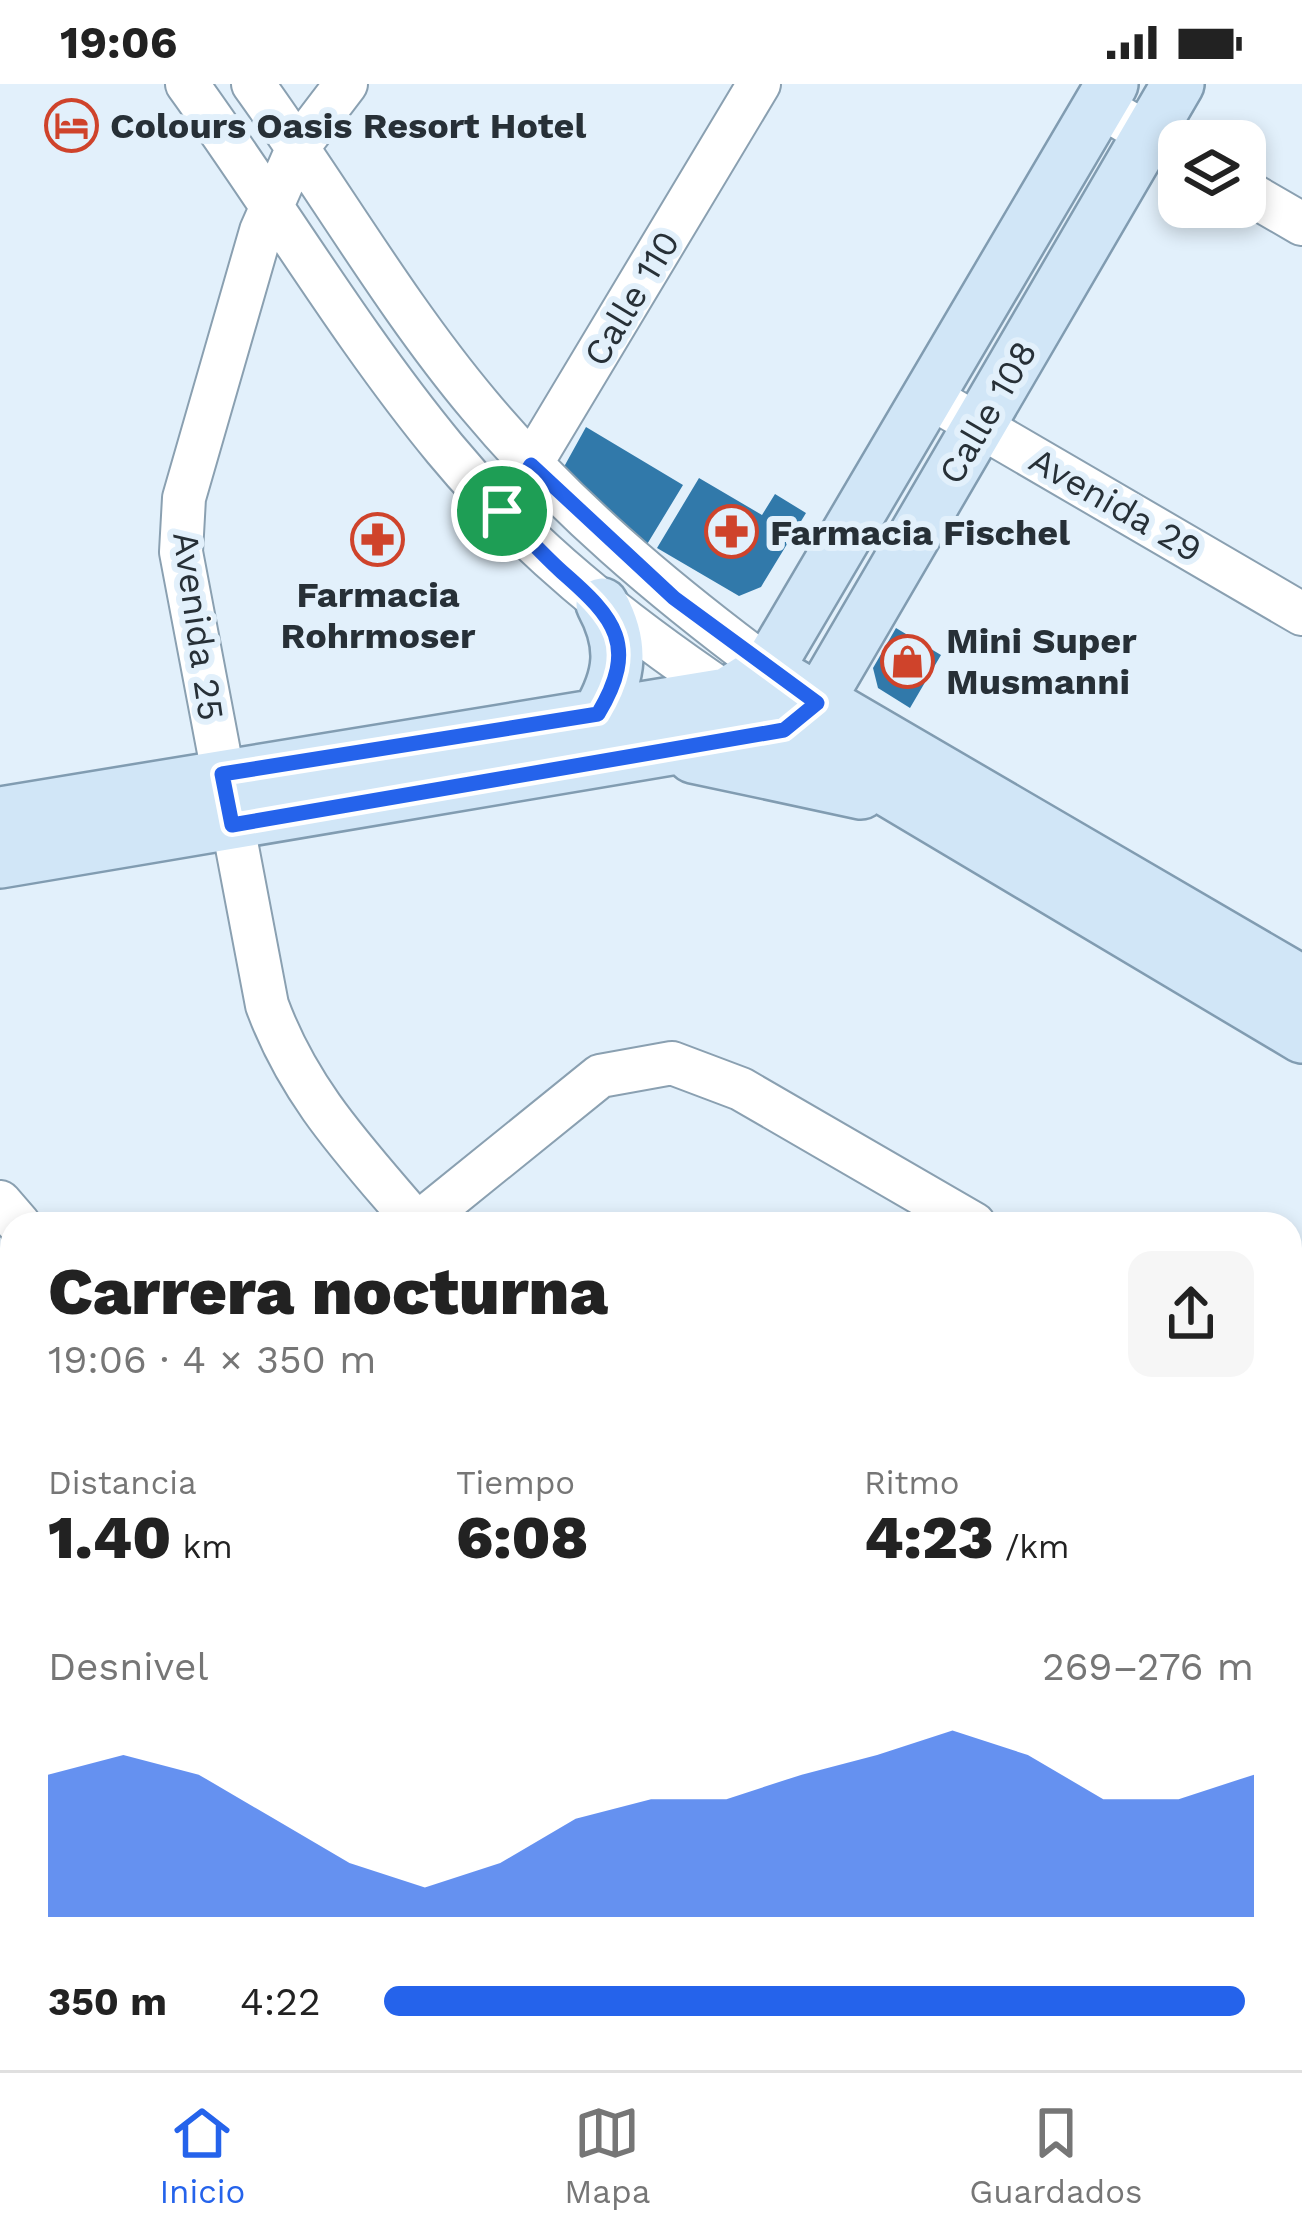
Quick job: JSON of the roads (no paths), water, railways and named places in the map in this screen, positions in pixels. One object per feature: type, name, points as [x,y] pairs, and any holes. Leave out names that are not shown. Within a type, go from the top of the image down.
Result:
[{"type":"main road","name":"Calle 108","points":[[1170,120],[1178,84]]},
{"type":"main road","name":"Calle 108","points":[[747,681],[928,396],[1106,94]]},
{"type":"main road","name":"Calle 108","points":[[800,716],[979,424],[1158,153]]},
{"type":"main road","points":[[598,714],[613,689],[620,660],[616,631],[602,604]]},
{"type":"main road","points":[[0,813],[598,714],[747,681],[800,716],[916,808],[1302,1036]]},
{"type":"main road","points":[[0,862],[662,751],[800,716],[1302,982]]},
{"type":"main road","points":[[662,751],[916,808]]},
{"type":"street","points":[[187,84],[445,449],[502,511],[602,604],[747,681]]},
{"type":"street","points":[[253,84],[424,332],[531,465],[656,583],[747,681]]},
{"type":"street","name":"Avenida 25","points":[[346,84],[298,146],[261,231],[184,498],[182,552],[267,1005],[288,1062],[318,1108],[407,1212]]},
{"type":"street","name":"Calle 110","points":[[502,511],[759,84]]},
{"type":"street","points":[[1106,94],[1158,139]]},
{"type":"street","points":[[1266,203],[1302,224]]},
{"type":"street","name":"Avenida 29","points":[[928,396],[1302,614]]},
{"type":"street","points":[[432,1212],[600,1076],[672,1063],[741,1089],[953,1212]]},
{"type":"place","name":"Colours Oasis Resort Hotel","points":[[71,125]]},
{"type":"place","name":"Farmacia Fischel","points":[[731,532]]},
{"type":"place","name":"Farmacia Rohrmoser","points":[[378,539]]},
{"type":"place","name":"Mini Super Musmanni","points":[[907,661]]}]
